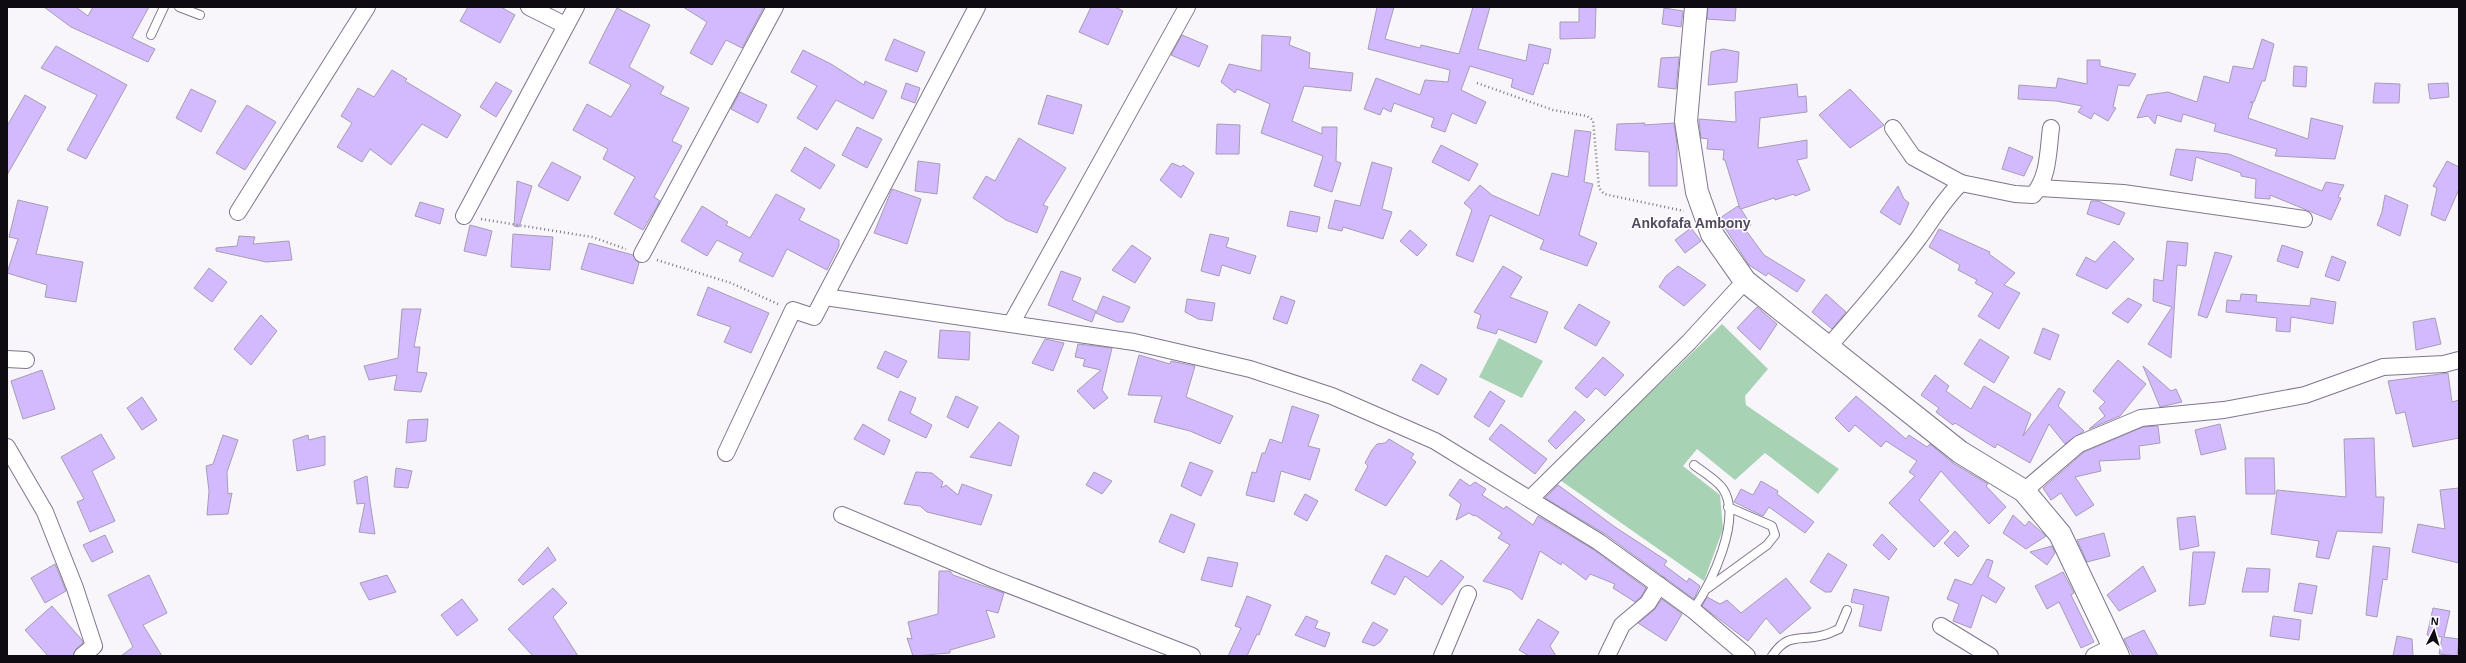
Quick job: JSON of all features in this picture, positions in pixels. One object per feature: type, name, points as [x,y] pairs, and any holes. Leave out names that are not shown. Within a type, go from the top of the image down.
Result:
[{"type":"street","points":[[238,212],[367,7]]},
{"type":"street","points":[[529,7],[566,26]]},
{"type":"street","points":[[464,216],[576,7]]},
{"type":"street","points":[[642,254],[775,7]]},
{"type":"street","points":[[726,453],[793,310],[814,317],[978,7]]},
{"type":"street","points":[[1011,324],[1187,7]]},
{"type":"street","points":[[1696,7],[1686,122],[1697,192],[1712,234],[1745,281],[1829,346],[1960,452],[2024,491],[2060,534],[2116,651],[2094,656]]},
{"type":"street","points":[[1893,128],[1913,157],[1961,183],[2015,194],[2033,195],[2040,188],[2046,170],[2051,128]]},
{"type":"street","points":[[1829,346],[1862,309],[1918,238],[1951,193],[1961,183]]},
{"type":"street","points":[[2040,188],[2122,193],[2304,219]]},
{"type":"street","points":[[1530,499],[1689,342],[1745,281]]},
{"type":"street","points":[[824,298],[1134,342],[1250,369],[1332,396],[1435,441],[1599,542],[1693,610],[1747,656]]},
{"type":"street","points":[[7,359],[26,360]]},
{"type":"street","points":[[2024,491],[2079,444],[2140,418],[2224,410],[2298,397],[2383,367],[2444,364],[2459,360]]},
{"type":"street","points":[[7,447],[45,512],[75,588],[94,646],[82,656]]},
{"type":"street","points":[[842,515],[989,577],[1192,656]]},
{"type":"street","points":[[1607,656],[1622,625],[1648,603],[1659,585]]},
{"type":"street","points":[[1442,656],[1468,594]]},
{"type":"street","points":[[1941,626],[1990,656]]},
{"type":"lane","points":[[151,35],[164,7]]},
{"type":"lane","points":[[180,7],[200,15]]},
{"type":"lane","points":[[1693,610],[1708,588],[1726,538],[1730,519],[1723,489],[1694,465]]},
{"type":"lane","points":[[1708,588],[1767,545],[1775,535],[1772,526],[1728,507]]},
{"type":"lane","points":[[1772,656],[1779,645],[1788,639],[1824,635],[1839,629],[1847,610]]},
{"type":"path","points":[[1477,83],[1553,110],[1587,116],[1593,120],[1599,188],[1604,194],[1705,216]]},
{"type":"green space","points":[[1722,324],[1768,369],[1745,396],[1746,405],[1839,469],[1818,494],[1765,453],[1735,480],[1697,449],[1683,466],[1720,495],[1723,529],[1704,581],[1560,480]]},
{"type":"green space","points":[[1499,338],[1543,361],[1522,398],[1479,377]]},
{"type":"building","points":[[44,7],[76,7],[88,16],[93,7],[149,7],[132,38],[155,49],[148,62],[71,27]]},
{"type":"building","points":[[468,7],[501,7],[515,15],[500,43],[460,21]]},
{"type":"building","points":[[683,7],[764,7],[742,48],[726,40],[712,65],[690,53],[707,22]]},
{"type":"building","points":[[1091,7],[1115,7],[1123,11],[1108,45],[1079,32]]},
{"type":"building","points":[[1377,7],[1394,7],[1385,39],[1420,48],[1421,45],[1459,54],[1473,7],[1490,7],[1478,49],[1526,61],[1529,44],[1551,49],[1548,64],[1544,63],[1533,95],[1511,87],[1513,79],[1470,66],[1461,90],[1486,102],[1476,124],[1452,113],[1445,132],[1431,127],[1434,118],[1394,103],[1391,112],[1383,108],[1380,115],[1364,109],[1376,78],[1420,95],[1425,80],[1448,82],[1450,70],[1368,49]]},
{"type":"building","points":[[1579,7],[1596,7],[1595,38],[1560,39],[1560,22],[1579,22]]},
{"type":"building","points":[[1708,7],[1736,7],[1735,21],[1707,19]]},
{"type":"building","points":[[617,8],[650,25],[629,67],[664,87],[660,94],[689,108],[672,141],[682,146],[654,197],[660,201],[643,230],[614,214],[635,177],[603,159],[608,149],[573,130],[587,104],[611,117],[631,85],[589,63]]},
{"type":"building","points":[[1664,8],[1683,11],[1681,27],[1662,24]]},
{"type":"building","points":[[1182,35],[1208,46],[1199,67],[1171,55]]},
{"type":"building","points":[[1262,35],[1291,37],[1289,45],[1310,53],[1309,68],[1353,73],[1351,91],[1304,86],[1292,121],[1322,134],[1322,127],[1337,127],[1336,161],[1341,163],[1332,192],[1314,186],[1323,156],[1261,133],[1270,104],[1237,89],[1235,93],[1221,82],[1229,64],[1261,71]]},
{"type":"building","points":[[894,39],[925,52],[917,72],[885,60]]},
{"type":"building","points":[[2262,39],[2274,44],[2265,81],[2262,81],[2254,102],[2250,102],[2253,103],[2248,118],[2308,139],[2311,118],[2343,126],[2335,159],[2275,156],[2277,149],[2214,131],[2216,124],[2183,114],[2181,122],[2157,115],[2155,124],[2148,116],[2137,118],[2147,95],[2168,92],[2197,102],[2204,76],[2229,83],[2233,66],[2253,69]]},
{"type":"building","points":[[56,46],[127,85],[86,159],[67,150],[97,95],[41,68]]},
{"type":"building","points":[[1723,49],[1739,52],[1737,82],[1708,85],[1711,52]]},
{"type":"building","points":[[803,50],[831,64],[864,85],[865,81],[887,91],[873,119],[836,100],[817,130],[797,118],[817,86],[791,72]]},
{"type":"building","points":[[1679,57],[1676,89],[1658,87],[1661,58]]},
{"type":"building","points":[[2087,60],[2100,60],[2100,66],[2136,74],[2129,86],[2118,85],[2113,107],[2116,108],[2108,121],[2094,113],[2091,119],[2078,112],[2082,106],[2056,101],[2018,99],[2019,85],[2056,88],[2058,78],[2087,84]]},
{"type":"building","points":[[2294,66],[2307,67],[2306,87],[2293,86]]},
{"type":"building","points":[[392,70],[407,79],[405,81],[461,115],[447,138],[422,124],[391,165],[370,149],[362,162],[337,147],[352,123],[341,116],[358,88],[374,97]]},
{"type":"building","points":[[496,82],[512,91],[496,117],[480,107]]},
{"type":"building","points":[[906,83],[920,88],[915,103],[901,98]]},
{"type":"building","points":[[2375,83],[2400,84],[2399,103],[2373,103]]},
{"type":"building","points":[[2448,83],[2449,97],[2430,99],[2428,84]]},
{"type":"building","points":[[1797,84],[1798,97],[1806,96],[1807,112],[1760,118],[1758,148],[1807,140],[1807,158],[1797,160],[1810,190],[1795,196],[1794,194],[1775,200],[1774,198],[1741,209],[1751,225],[1745,229],[1764,255],[1805,280],[1797,292],[1768,273],[1766,276],[1749,265],[1721,222],[1720,218],[1738,206],[1740,209],[1725,160],[1723,160],[1724,150],[1707,149],[1708,139],[1701,138],[1699,119],[1736,122],[1735,92]]},
{"type":"building","points":[[191,89],[216,101],[201,132],[176,118]]},
{"type":"building","points":[[1850,89],[1884,125],[1850,148],[1819,115]]},
{"type":"building","points":[[740,92],[767,105],[758,123],[731,109]]},
{"type":"building","points":[[25,95],[46,107],[7,175],[7,126]]},
{"type":"building","points":[[1047,95],[1082,105],[1073,134],[1038,124]]},
{"type":"building","points":[[247,105],[276,122],[245,170],[216,153]]},
{"type":"building","points":[[1645,123],[1644,125],[1674,123],[1677,144],[1677,186],[1649,186],[1649,152],[1615,150],[1617,124]]},
{"type":"building","points":[[1217,124],[1240,125],[1239,154],[1216,154]]},
{"type":"building","points":[[857,127],[882,139],[867,168],[842,155]]},
{"type":"building","points":[[1575,130],[1591,132],[1584,182],[1593,184],[1579,235],[1597,243],[1587,266],[1540,249],[1544,240],[1490,215],[1473,262],[1456,255],[1472,210],[1464,203],[1480,185],[1492,195],[1539,216],[1552,173],[1568,177]]},
{"type":"building","points":[[1019,138],[1066,168],[1043,205],[1048,207],[1037,233],[1006,220],[973,198],[986,176],[995,181]]},
{"type":"building","points":[[1441,145],[1478,164],[1469,181],[1432,162]]},
{"type":"building","points":[[805,147],[835,165],[820,189],[791,171]]},
{"type":"building","points":[[2009,147],[2033,157],[2024,176],[2002,169]]},
{"type":"building","points":[[2176,149],[2229,154],[2322,191],[2326,182],[2344,185],[2338,197],[2341,198],[2331,220],[2270,195],[2270,199],[2255,198],[2256,179],[2241,176],[2241,173],[2196,157],[2192,181],[2170,175]]},
{"type":"building","points":[[918,161],[940,164],[937,194],[915,191]]},
{"type":"building","points":[[2447,161],[2459,167],[2459,189],[2445,221],[2431,215],[2437,188],[2433,186]]},
{"type":"building","points":[[552,162],[581,177],[568,201],[538,186]]},
{"type":"building","points":[[1372,162],[1392,168],[1382,209],[1392,212],[1383,239],[1343,227],[1342,231],[1328,228],[1335,200],[1360,206]]},
{"type":"building","points":[[1172,163],[1181,167],[1183,165],[1194,173],[1181,198],[1160,180]]},
{"type":"building","points":[[517,181],[532,186],[519,227],[514,226]]},
{"type":"building","points":[[1898,186],[1904,199],[1909,203],[1900,225],[1880,212]]},
{"type":"building","points":[[892,189],[921,199],[907,244],[874,233]]},
{"type":"building","points":[[776,194],[805,209],[799,220],[839,240],[839,246],[827,270],[787,249],[773,277],[739,261],[743,253],[717,240],[707,256],[681,241],[702,206],[728,222],[726,225],[750,238]]},
{"type":"building","points":[[2385,195],[2408,205],[2400,236],[2377,225],[2382,212]]},
{"type":"building","points":[[18,200],[48,207],[36,254],[83,262],[76,302],[45,297],[47,285],[7,273],[18,239],[9,237]]},
{"type":"building","points":[[2091,201],[2098,201],[2125,213],[2119,225],[2087,214]]},
{"type":"building","points":[[420,202],[444,209],[440,224],[415,216]]},
{"type":"building","points":[[1290,211],[1320,217],[1317,232],[1287,226]]},
{"type":"building","points":[[470,225],[492,231],[486,256],[464,251]]},
{"type":"building","points":[[1691,228],[1701,241],[1685,253],[1675,240]]},
{"type":"building","points":[[1939,229],[1990,252],[1989,254],[2015,273],[2004,285],[2020,293],[1999,329],[1978,316],[1993,293],[1975,283],[1977,280],[1958,270],[1960,265],[1929,247]]},
{"type":"building","points":[[1410,230],[1427,245],[1417,256],[1400,241]]},
{"type":"building","points":[[513,234],[553,237],[550,270],[511,267]]},
{"type":"building","points":[[1210,234],[1229,238],[1226,247],[1256,256],[1250,274],[1222,265],[1219,276],[1201,271]]},
{"type":"building","points":[[239,236],[255,237],[253,244],[289,241],[292,260],[266,262],[216,251],[216,248],[237,246]]},
{"type":"building","points":[[2114,241],[2134,259],[2107,289],[2076,275],[2086,257],[2095,262]]},
{"type":"building","points":[[2167,241],[2188,243],[2186,266],[2177,265],[2171,358],[2148,344],[2172,307],[2153,301],[2154,279],[2163,281]]},
{"type":"building","points":[[589,243],[633,255],[639,263],[633,284],[581,269]]},
{"type":"building","points":[[1132,245],[1151,258],[1135,283],[1112,270]]},
{"type":"building","points":[[2282,245],[2303,252],[2298,268],[2277,261]]},
{"type":"building","points":[[2215,252],[2232,256],[2207,318],[2198,315]]},
{"type":"building","points":[[2332,256],[2346,262],[2339,281],[2325,276]]},
{"type":"building","points":[[1503,266],[1522,277],[1510,297],[1548,312],[1536,343],[1498,329],[1496,334],[1477,328],[1481,315],[1474,312]]},
{"type":"building","points":[[1678,266],[1706,285],[1684,306],[1659,287],[1666,276]]},
{"type":"building","points":[[209,268],[227,282],[212,302],[194,288]]},
{"type":"building","points":[[1061,271],[1081,278],[1072,300],[1096,311],[1092,322],[1048,305]]},
{"type":"building","points":[[708,287],[769,313],[751,353],[724,342],[731,327],[697,315]]},
{"type":"building","points":[[1826,294],[1846,312],[1832,329],[1812,312]]},
{"type":"building","points":[[2241,294],[2257,295],[2256,302],[2310,306],[2311,298],[2336,302],[2333,324],[2291,317],[2290,332],[2276,331],[2277,318],[2226,312],[2227,300],[2240,301]]},
{"type":"building","points":[[1103,296],[1130,307],[1123,322],[1117,322],[1096,313]]},
{"type":"building","points":[[1281,296],[1295,301],[1287,324],[1273,319]]},
{"type":"building","points":[[2128,298],[2142,305],[2128,323],[2112,313]]},
{"type":"building","points":[[1187,299],[1215,303],[1212,321],[1198,319],[1185,312]]},
{"type":"building","points":[[1579,304],[1610,322],[1596,346],[1564,328]]},
{"type":"building","points":[[1757,307],[1777,324],[1760,350],[1737,328]]},
{"type":"building","points":[[402,309],[421,309],[414,347],[420,347],[417,372],[427,373],[421,392],[394,390],[397,375],[369,380],[364,366],[398,358]]},
{"type":"building","points":[[261,315],[277,331],[251,365],[234,349]]},
{"type":"building","points":[[2435,318],[2441,344],[2416,350],[2413,322]]},
{"type":"building","points":[[2043,328],[2059,335],[2050,360],[2034,353]]},
{"type":"building","points":[[940,330],[970,332],[969,360],[938,358]]},
{"type":"building","points":[[1045,339],[1064,343],[1053,371],[1032,363]]},
{"type":"building","points":[[1980,339],[2009,357],[1994,383],[1964,364]]},
{"type":"building","points":[[1078,344],[1112,348],[1102,390],[1108,398],[1094,409],[1077,391],[1101,370],[1083,366],[1085,359],[1075,357]]},
{"type":"building","points":[[885,351],[907,361],[898,378],[877,368]]},
{"type":"building","points":[[1139,355],[1170,364],[1171,361],[1195,366],[1186,397],[1233,416],[1220,444],[1190,431],[1154,422],[1162,396],[1128,395]]},
{"type":"building","points":[[1603,357],[1624,375],[1605,396],[1596,388],[1587,398],[1575,388]]},
{"type":"building","points":[[2118,360],[2146,384],[2120,416],[2089,429],[2105,416],[2099,408],[2105,402],[2093,391]]},
{"type":"building","points":[[1421,364],[1447,379],[1438,395],[1412,380]]},
{"type":"building","points":[[2143,366],[2171,391],[2176,389],[2182,402],[2160,407]]},
{"type":"building","points":[[42,370],[55,409],[23,419],[11,381]]},
{"type":"building","points":[[2448,373],[2452,402],[2459,400],[2459,438],[2413,447],[2405,412],[2396,414],[2388,381]]},
{"type":"building","points":[[1935,375],[1949,386],[1946,391],[1971,409],[1984,386],[2031,414],[2023,436],[2059,388],[2065,392],[2058,406],[2084,431],[2065,444],[2049,424],[2030,463],[1997,444],[1995,448],[1955,423],[1953,425],[1936,412],[1939,408],[1921,395]]},
{"type":"building","points":[[900,391],[916,398],[910,413],[932,425],[926,438],[888,420]]},
{"type":"building","points":[[1490,391],[1505,401],[1489,427],[1474,417]]},
{"type":"building","points":[[956,396],[978,407],[968,428],[947,417]]},
{"type":"building","points":[[1856,396],[1906,439],[1909,435],[1927,447],[1930,444],[1953,463],[1988,484],[1986,486],[2006,507],[1989,524],[1941,471],[1919,500],[1949,531],[1934,547],[1889,503],[1915,476],[1909,472],[1917,461],[1886,441],[1881,447],[1855,425],[1849,432],[1835,418]]},
{"type":"building","points":[[142,397],[157,420],[142,430],[127,408]]},
{"type":"building","points":[[1292,406],[1319,415],[1308,446],[1320,449],[1310,480],[1281,471],[1274,502],[1246,495],[1252,472],[1256,473],[1262,453],[1265,453],[1270,439],[1282,443]]},
{"type":"building","points":[[1575,411],[1585,420],[1556,449],[1548,441]]},
{"type":"building","points":[[428,419],[426,441],[406,443],[408,420]]},
{"type":"building","points":[[999,422],[1019,436],[1011,466],[970,457]]},
{"type":"building","points":[[863,424],[890,440],[884,455],[854,439]]},
{"type":"building","points":[[1501,424],[1547,459],[1535,474],[1489,439]]},
{"type":"building","points":[[2220,424],[2226,449],[2201,455],[2195,430]]},
{"type":"building","points":[[2158,426],[2160,443],[2139,446],[2140,459],[2099,461],[2101,471],[2075,477],[2094,505],[2076,516],[2061,493],[2051,500],[2043,488],[2084,452],[2143,427]]},
{"type":"building","points":[[101,434],[115,458],[92,471],[115,521],[90,532],[77,502],[84,499],[61,457]]},
{"type":"building","points":[[223,435],[238,440],[227,472],[228,494],[232,493],[228,514],[207,515],[209,491],[206,466],[213,464]]},
{"type":"building","points":[[308,435],[309,440],[325,436],[325,465],[297,471],[293,440]]},
{"type":"building","points":[[2374,438],[2376,497],[2384,497],[2382,533],[2337,531],[2329,559],[2316,557],[2319,541],[2271,534],[2277,490],[2346,497],[2344,439]]},
{"type":"building","points":[[1389,439],[1414,454],[1411,458],[1416,462],[1386,506],[1355,490],[1368,466],[1365,463],[1372,450],[1377,444],[1385,443]]},
{"type":"building","points":[[2245,458],[2274,458],[2275,494],[2246,494]]},
{"type":"building","points":[[1190,462],[1213,471],[1201,496],[1181,486]]},
{"type":"building","points":[[396,468],[412,471],[408,488],[394,487]]},
{"type":"building","points":[[916,472],[932,473],[943,482],[941,488],[946,485],[958,495],[962,484],[992,495],[981,525],[927,512],[920,506],[904,504]]},
{"type":"building","points":[[1094,472],[1112,481],[1102,494],[1086,485]]},
{"type":"building","points":[[367,476],[375,534],[359,532],[365,503],[357,504],[354,481]]},
{"type":"building","points":[[1460,479],[1470,486],[1475,482],[1486,489],[1482,495],[1504,509],[1506,506],[1533,525],[1538,516],[1594,550],[1646,588],[1641,597],[1635,602],[1613,588],[1615,584],[1590,574],[1586,580],[1562,562],[1561,565],[1540,551],[1522,600],[1511,590],[1483,581],[1510,545],[1498,538],[1502,533],[1475,515],[1474,516],[1469,513],[1456,520],[1461,504],[1449,495]]},
{"type":"building","points":[[1761,481],[1778,491],[1777,494],[1814,522],[1805,533],[1769,507],[1763,516],[1734,502],[1741,489],[1753,495]]},
{"type":"building","points":[[1558,485],[1615,527],[1667,561],[1664,565],[1687,582],[1689,578],[1700,586],[1694,599],[1605,534],[1545,498]]},
{"type":"building","points":[[2459,488],[2459,563],[2412,552],[2418,524],[2445,529],[2440,490]]},
{"type":"building","points":[[1305,494],[1318,501],[1307,521],[1294,514]]},
{"type":"building","points":[[1171,514],[1195,524],[1184,553],[1159,542]]},
{"type":"building","points":[[2013,515],[2025,526],[2029,521],[2046,536],[2026,549],[2003,533]]},
{"type":"building","points":[[2195,516],[2199,546],[2180,550],[2177,518]]},
{"type":"building","points":[[1955,531],[1969,546],[1958,557],[1944,543]]},
{"type":"building","points":[[2104,533],[2110,556],[2087,562],[2077,540]]},
{"type":"building","points":[[1882,534],[1897,549],[1889,560],[1873,545]]},
{"type":"building","points":[[105,535],[113,552],[92,562],[83,545]]},
{"type":"building","points":[[2052,546],[2055,553],[2047,565],[2030,552]]},
{"type":"building","points":[[2373,546],[2390,548],[2387,580],[2383,579],[2377,617],[2366,615]]},
{"type":"building","points":[[548,547],[556,560],[523,585],[518,580]]},
{"type":"building","points":[[2193,552],[2215,552],[2205,604],[2189,606]]},
{"type":"building","points":[[1828,553],[1847,565],[1831,592],[1825,592],[1810,582]]},
{"type":"building","points":[[1386,555],[1428,577],[1441,560],[1464,577],[1442,605],[1405,576],[1395,595],[1371,583]]},
{"type":"building","points":[[1208,557],[1238,563],[1232,587],[1201,580]]},
{"type":"building","points":[[1987,559],[1993,561],[1988,577],[2005,588],[1996,603],[1982,595],[1971,628],[1953,621],[1959,604],[1947,599],[1955,579],[1972,585]]},
{"type":"building","points":[[55,564],[66,591],[45,603],[31,578]]},
{"type":"building","points":[[2143,566],[2156,591],[2119,611],[2107,595]]},
{"type":"building","points":[[2247,568],[2270,569],[2268,592],[2242,592]]},
{"type":"building","points":[[939,571],[950,571],[953,575],[1004,593],[998,613],[986,610],[995,637],[950,650],[950,653],[913,656],[907,638],[912,639],[908,622],[938,614]]},
{"type":"building","points":[[2063,572],[2074,593],[2071,595],[2094,642],[2081,648],[2059,602],[2047,609],[2035,586]]},
{"type":"building","points":[[149,575],[167,613],[143,625],[162,656],[121,656],[133,647],[108,595]]},
{"type":"building","points":[[387,575],[396,592],[369,600],[360,583]]},
{"type":"building","points":[[1786,578],[1811,608],[1780,634],[1766,618],[1748,641],[1702,606],[1707,597],[1720,604],[1727,600],[1741,613]]},
{"type":"building","points":[[2299,583],[2317,586],[2312,614],[2294,611]]},
{"type":"building","points":[[553,588],[567,603],[553,617],[578,656],[533,656],[508,629]]},
{"type":"building","points":[[1854,589],[1889,597],[1881,631],[1859,626],[1864,605],[1851,602]]},
{"type":"building","points":[[1247,596],[1271,605],[1259,635],[1257,634],[1247,656],[1228,656],[1241,628],[1235,626]]},
{"type":"building","points":[[462,599],[478,620],[457,636],[441,615]]},
{"type":"building","points":[[1662,599],[1682,614],[1666,641],[1638,623],[1654,610]]},
{"type":"building","points":[[52,606],[82,640],[83,643],[76,649],[73,656],[48,656],[25,630]]},
{"type":"building","points":[[2433,608],[2450,611],[2444,637],[2459,639],[2457,656],[2439,654],[2442,637],[2427,635]]},
{"type":"building","points":[[1306,616],[1318,621],[1315,628],[1330,633],[1325,647],[1295,635]]},
{"type":"building","points":[[2273,616],[2301,620],[2299,640],[2270,636]]},
{"type":"building","points":[[1538,619],[1559,632],[1550,646],[1556,656],[1529,656],[1519,650]]},
{"type":"building","points":[[1373,622],[1388,630],[1380,642],[1374,646],[1362,642]]},
{"type":"building","points":[[2144,630],[2158,656],[2133,656],[2124,639]]},
{"type":"building","points":[[2397,636],[2412,639],[2413,656],[2393,656]]},
{"type":"district","name":"Ankofafa Ambony","points":[[1691,223]]}]
